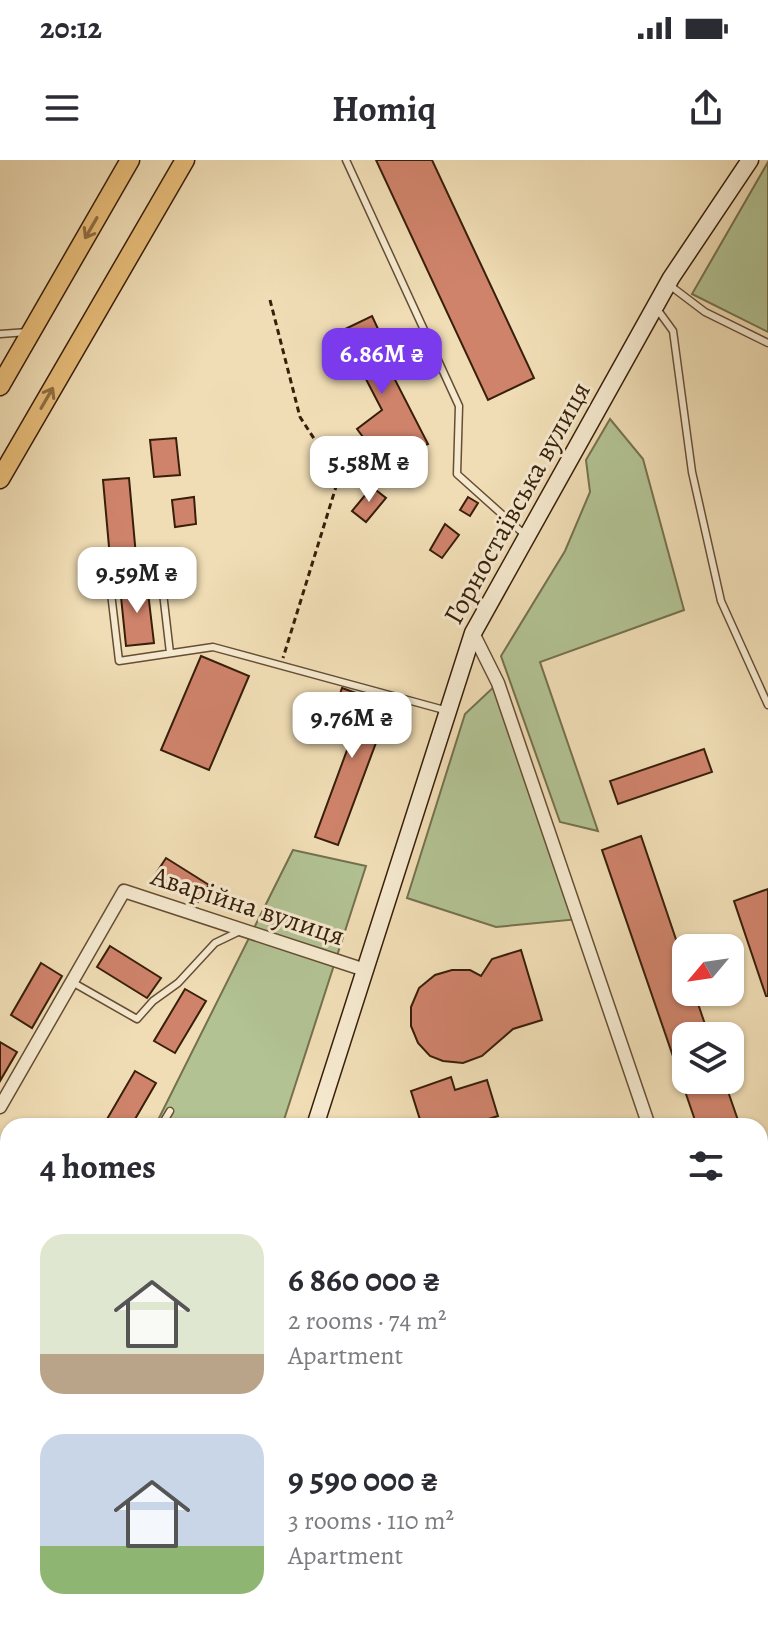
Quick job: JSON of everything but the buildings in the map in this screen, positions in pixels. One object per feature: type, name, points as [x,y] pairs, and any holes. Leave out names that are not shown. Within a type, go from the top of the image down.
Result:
[{"type":"main road","points":[[0,386],[130,160]]},
{"type":"main road","points":[[0,479],[185,160]]},
{"type":"main road","name":"Горностаївська вулиця","points":[[318,1118],[473,633],[655,306],[750,160]]},
{"type":"street","points":[[473,633],[498,683],[646,1118]]},
{"type":"street","name":"Аварійна вулиця","points":[[0,1107],[124,891],[365,970]]},
{"type":"lane","points":[[346,160],[459,406],[457,474],[527,536]]},
{"type":"lane","points":[[668,284],[705,312],[768,343]]},
{"type":"lane","points":[[655,306],[673,331],[692,472],[721,601],[768,705]]},
{"type":"lane","points":[[0,334],[31,331]]},
{"type":"lane","points":[[170,653],[160,567],[109,576],[119,661],[213,647],[448,711]]},
{"type":"lane","points":[[72,982],[137,1019],[153,1001],[178,983],[215,943],[243,930]]},
{"type":"lane","points":[[166,1118],[170,1111]]},
{"type":"path","points":[[270,300],[300,417],[339,477],[281,665]]},
{"type":"green space","points":[[768,162],[768,332],[692,294]]},
{"type":"green space","points":[[610,419],[643,459],[684,610],[540,662],[598,831],[560,822],[501,656],[565,551],[590,492],[586,460]]},
{"type":"green space","points":[[498,683],[580,919],[496,927],[407,898],[465,714]]},
{"type":"green space","points":[[293,850],[366,866],[285,1118],[159,1118]]}]
